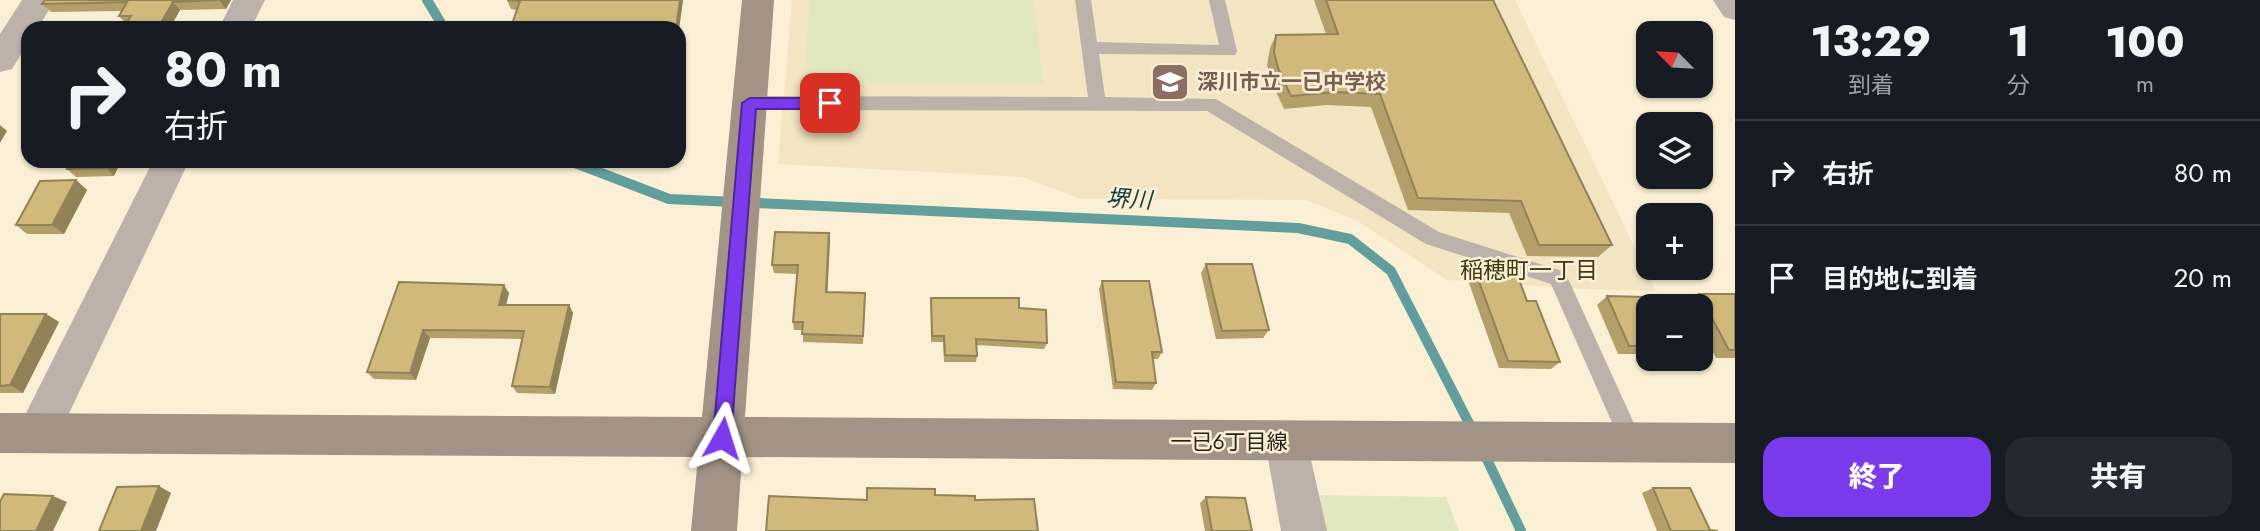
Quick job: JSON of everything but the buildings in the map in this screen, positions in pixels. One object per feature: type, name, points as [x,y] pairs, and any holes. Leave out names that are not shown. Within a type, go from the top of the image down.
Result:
[{"type":"street","points":[[25,21],[39,0]]},
{"type":"street","points":[[238,21],[248,0]]},
{"type":"street","points":[[714,531],[758,0]]},
{"type":"street","points":[[1729,0],[1735,9]]},
{"type":"street","points":[[0,60],[21,28]]},
{"type":"street","points":[[19,433],[167,168]]},
{"type":"street","name":"一已６丁目線","points":[[19,433],[1735,443]]},
{"type":"street","points":[[1286,442],[1304,531]]},
{"type":"lane","points":[[1083,0],[1097,104]]},
{"type":"lane","points":[[1089,48],[1229,51],[1217,0]]},
{"type":"lane","points":[[750,103],[1210,104],[1433,238],[1559,278],[1632,443]]},
{"type":"shaded area","name":"深川市立一已中学校","points":[[792,0],[1515,0],[1636,250],[1636,280],[1651,280],[1656,291],[1447,280],[1358,221],[1306,200],[1081,199],[1022,177],[778,164]]},
{"type":"green space","points":[[810,0],[1034,0],[1043,83],[803,83]]},
{"type":"green space","points":[[1312,495],[1446,497],[1459,531],[1320,531]]},
{"type":"waterway","name":"堺川","points":[[427,0],[440,21]]},
{"type":"waterway","name":"堺川","points":[[588,168],[669,199],[1298,228],[1350,239],[1391,271],[1474,433]]},
{"type":"waterway","name":"堺川","points":[[1483,451],[1521,531]]},
{"type":"place","name":"深川市立一已中学校","points":[[1170,82]]},
{"type":"district","name":"稲穂町一丁目","points":[[1529,270]]},
{"type":"route","points":[[722,438],[750,103],[830,103]]}]
